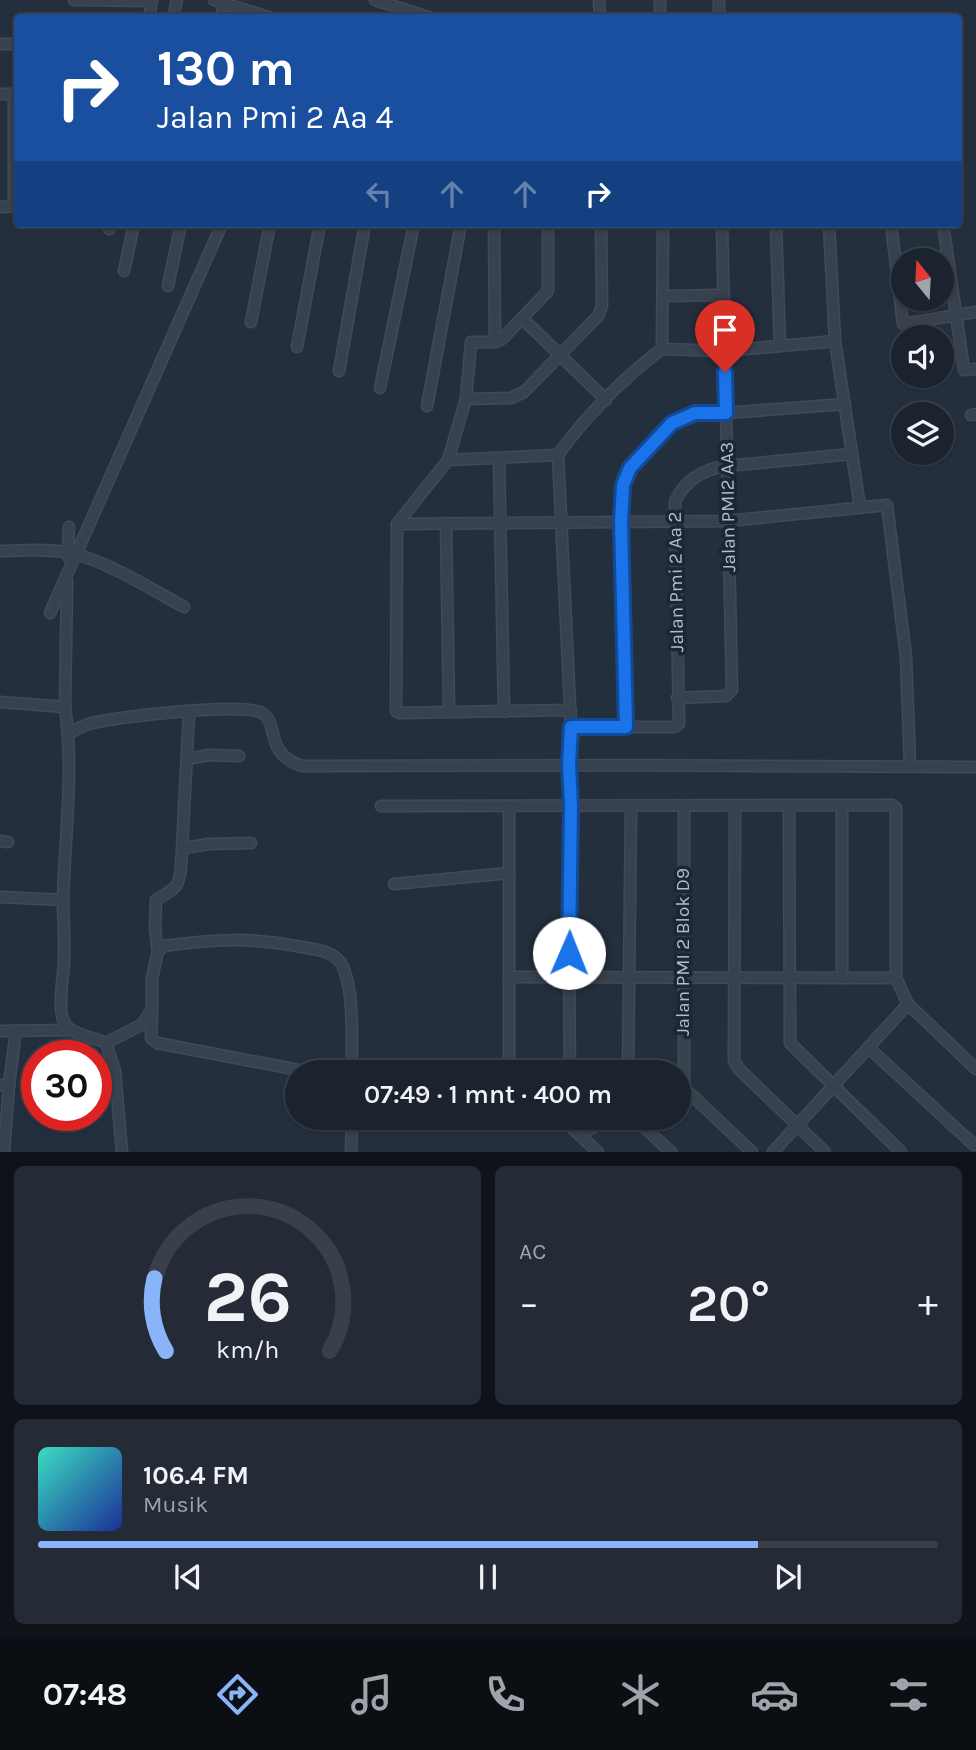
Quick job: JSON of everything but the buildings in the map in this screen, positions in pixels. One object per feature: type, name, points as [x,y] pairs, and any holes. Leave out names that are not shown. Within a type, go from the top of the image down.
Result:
[{"type":"street","points":[[74,0],[152,1]]},
{"type":"street","points":[[375,0],[419,14]]},
{"type":"street","points":[[219,1],[259,14]]},
{"type":"street","points":[[124,271],[133,228]]},
{"type":"street","points":[[168,286],[180,228]]},
{"type":"street","points":[[50,613],[220,228]]},
{"type":"street","points":[[251,322],[269,228]]},
{"type":"street","points":[[297,347],[319,228]]},
{"type":"street","points":[[339,371],[364,228]]},
{"type":"street","points":[[380,388],[413,228]]},
{"type":"street","points":[[427,407],[460,228]]},
{"type":"street","points":[[494,228],[495,342]]},
{"type":"street","points":[[548,228],[548,291],[502,339],[495,342],[471,342],[466,399],[448,460],[397,524],[394,707],[399,713],[571,710]]},
{"type":"street","points":[[466,399],[518,396],[601,312],[601,228]]},
{"type":"street","points":[[662,349],[663,228]]},
{"type":"street","name":"Jalan PMI2 AA3","points":[[677,698],[726,695],[732,690],[722,228]]},
{"type":"street","points":[[776,228],[780,346]]},
{"type":"street","points":[[829,228],[835,341],[860,508]]},
{"type":"street","points":[[891,228],[903,324],[976,312]]},
{"type":"street","points":[[944,228],[964,370],[976,369]]},
{"type":"street","points":[[664,296],[724,295]]},
{"type":"street","points":[[523,319],[606,400]]},
{"type":"street","points":[[570,1060],[571,710],[558,456],[572,435],[606,400],[662,349],[725,351],[835,341]]},
{"type":"street","points":[[571,727],[626,727],[621,522],[623,485],[630,468],[672,423],[695,413],[845,404]]},
{"type":"street","name":"Jalan Pmi 2 Aa 2","points":[[626,727],[675,727],[680,720],[677,698],[674,522],[678,494],[709,468],[852,454]]},
{"type":"street","points":[[448,460],[558,456]]},
{"type":"street","points":[[499,459],[505,712]]},
{"type":"street","points":[[397,524],[728,521],[887,505],[906,656],[910,766]]},
{"type":"street","points":[[446,523],[449,712]]},
{"type":"street","points":[[69,527],[65,707],[69,733],[68,812],[61,1009],[65,1023],[71,1030]]},
{"type":"street","points":[[0,551],[68,552],[84,556],[184,607]]},
{"type":"street","points":[[0,702],[65,707]]},
{"type":"street","points":[[69,733],[88,724],[158,714],[209,710],[260,711],[265,715],[274,741],[286,759],[302,766],[569,764],[976,767]]},
{"type":"street","points":[[189,713],[183,848],[177,885],[170,893],[156,900],[155,929],[158,951],[152,978],[151,1038],[156,1043],[285,1067]]},
{"type":"street","points":[[187,759],[209,755],[239,756]]},
{"type":"street","points":[[381,806],[892,805],[897,812],[896,978],[908,1004],[976,1069]]},
{"type":"street","points":[[509,806],[509,1060]]},
{"type":"street","points":[[628,1060],[631,806]]},
{"type":"street","name":"Jalan PMI 2 Blok D9","points":[[681,1060],[684,806]]},
{"type":"street","points":[[735,806],[734,1061],[739,1069],[825,1152]]},
{"type":"street","points":[[789,806],[790,1043],[901,1152]]},
{"type":"street","points":[[842,806],[842,978]]},
{"type":"street","points":[[183,848],[251,843]]},
{"type":"street","points":[[394,884],[509,873]]},
{"type":"street","points":[[0,897],[63,900]]},
{"type":"street","points":[[158,951],[164,946],[247,939],[316,950],[338,958],[348,985],[351,1060]]},
{"type":"street","points":[[509,976],[896,978]]},
{"type":"street","points":[[773,1152],[908,1004]]},
{"type":"street","points":[[112,1040],[141,1025],[152,1008]]},
{"type":"street","points":[[4,1152],[5,1085],[16,1030]]},
{"type":"street","points":[[0,1031],[71,1030],[98,1040]]},
{"type":"street","points":[[869,1048],[973,1146]]},
{"type":"street","points":[[112,1060],[116,1071],[122,1152]]},
{"type":"street","name":"Jalan PMI 2 Blok D9","points":[[691,1098],[752,1152]]},
{"type":"street","points":[[351,1152],[352,1130]]},
{"type":"street","points":[[578,1130],[598,1152]]},
{"type":"street","points":[[648,1130],[671,1152]]},
{"type":"route","points":[[569,953],[571,727],[626,727],[621,522],[623,485],[630,468],[672,423],[695,413],[726,413],[725,372]]}]
